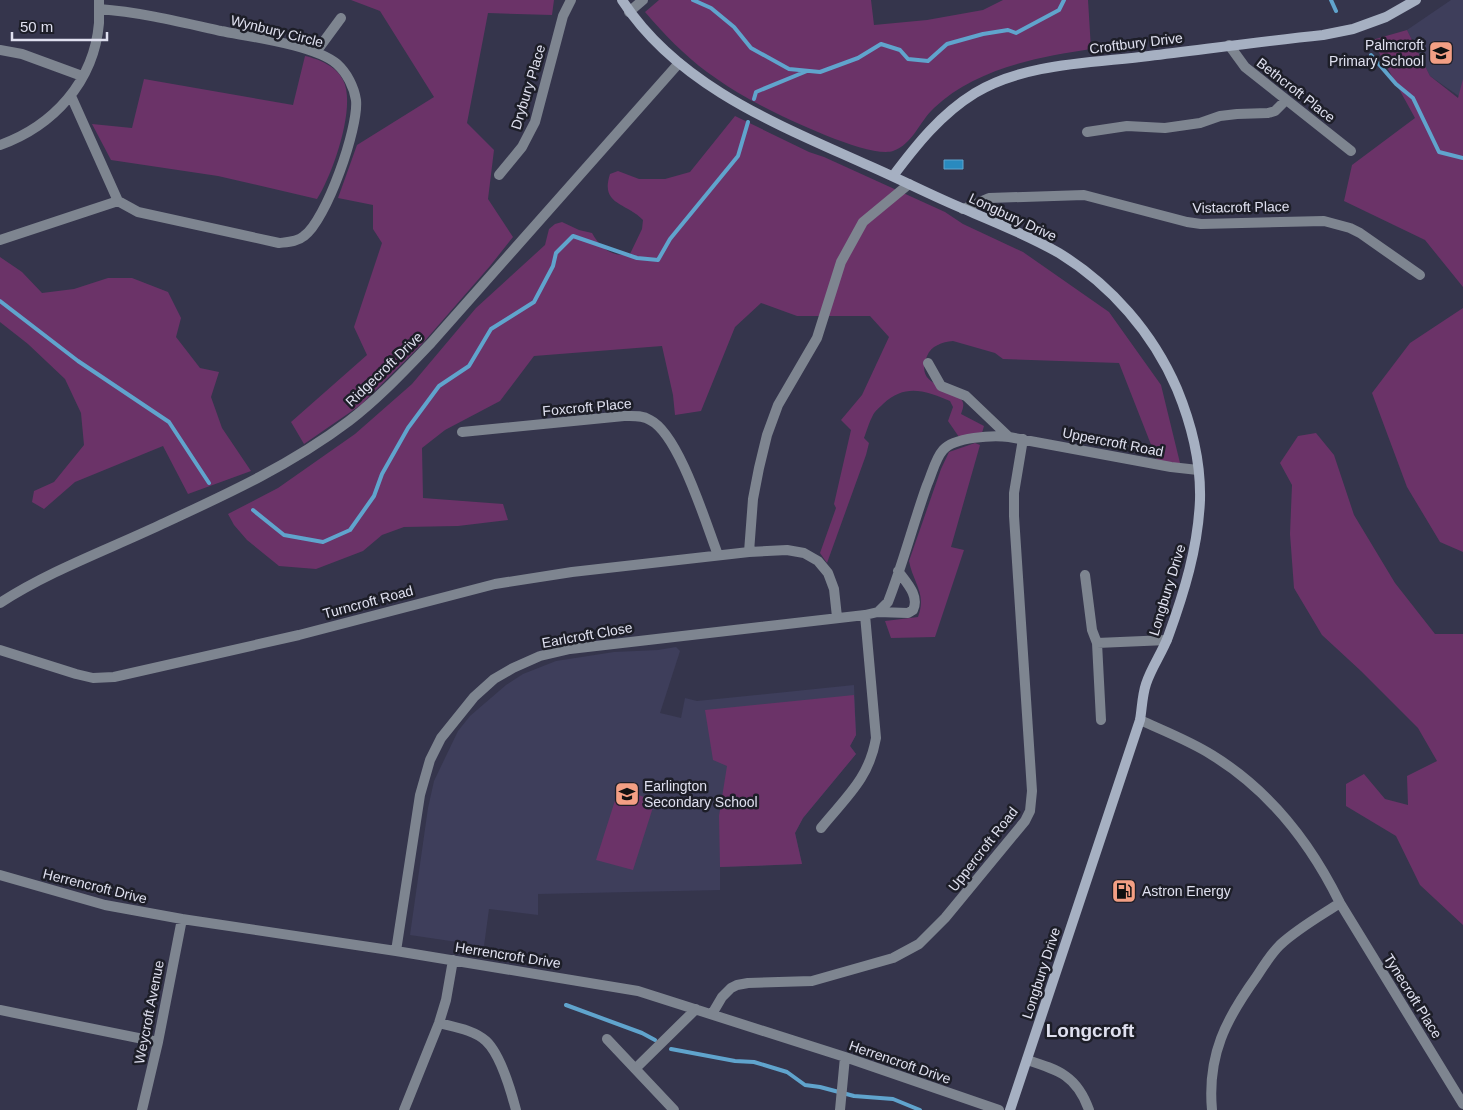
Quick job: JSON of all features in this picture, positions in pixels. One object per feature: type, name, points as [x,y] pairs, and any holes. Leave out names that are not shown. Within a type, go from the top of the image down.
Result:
[{"type":"street","name":"Drybury Place","points":[[499,175],[522,147],[535,122],[563,16],[571,0]]},
{"type":"street","name":"Longbury Drive","points":[[622,0],[629,12],[665,52],[718,91],[781,126],[1058,252],[1087,272],[1136,320],[1157,350],[1178,393],[1192,434],[1200,498],[1195,546],[1190,570],[1167,640],[1146,685],[1140,720],[1010,1110]]},
{"type":"street","points":[[629,12],[643,0]]},
{"type":"street","name":"Croftbury Drive","points":[[893,176],[933,126],[956,106],[976,92],[1008,77],[1055,67],[1323,35],[1354,29],[1386,17],[1416,0]]},
{"type":"street","points":[[0,145],[17,139],[39,126],[57,112],[71,96],[89,62],[95,43],[99,23],[99,5]]},
{"type":"street","name":"Wynbury Circle","points":[[99,5],[316,52],[336,64],[347,76],[356,100],[355,116],[334,187],[316,223],[305,236],[294,242],[279,243],[147,214],[118,202]]},
{"type":"street","points":[[316,52],[341,18]]},
{"type":"street","name":"Bethcroft Place","points":[[1229,45],[1245,67],[1351,151]]},
{"type":"street","points":[[0,50],[22,54],[82,76]]},
{"type":"street","name":"Ridgecroft Drive","points":[[0,603],[52,575],[260,477],[311,448],[349,421],[389,387],[431,343],[679,63]]},
{"type":"street","points":[[0,240],[118,202],[71,96]]},
{"type":"street","points":[[1087,132],[1127,126],[1165,128],[1200,123],[1220,116],[1275,111],[1286,100]]},
{"type":"street","points":[[837,617],[834,589],[828,573],[818,561],[804,553],[787,550],[749,552],[753,499],[767,435],[778,405],[817,338],[841,262],[863,222],[909,184]]},
{"type":"street","name":"Vistacroft Place","points":[[962,209],[990,198],[1084,195],[1186,222],[1201,224],[1324,221],[1350,228],[1360,233],[1420,275]]},
{"type":"street","points":[[928,362],[941,386],[966,396],[1009,437]]},
{"type":"street","name":"Foxcroft Place","points":[[462,432],[624,416],[641,416],[650,420],[660,426],[671,440],[692,487],[718,555]]},
{"type":"street","name":"Uppercroft Road","points":[[898,571],[935,464],[943,450],[949,445],[984,436],[1023,438],[1171,467],[1198,470]]},
{"type":"street","name":"Uppercroft Road","points":[[712,1014],[722,997],[737,985],[748,983],[812,982],[893,958],[919,944],[945,918],[1025,821],[1030,811],[1032,791],[1014,516],[1014,493],[1023,438]]},
{"type":"street","name":"Turncroft Road","points":[[0,650],[76,674],[93,678],[114,677],[300,635],[495,584],[540,576],[749,552]]},
{"type":"street","points":[[878,612],[888,602],[898,571]]},
{"type":"street","name":"Earlcroft Close","points":[[396,951],[420,795],[430,760],[441,738],[453,721],[474,697],[494,679],[540,656],[570,649],[878,612],[908,613],[913,610],[915,605],[914,596],[898,571]]},
{"type":"street","points":[[1085,575],[1092,630],[1097,643],[1101,720]]},
{"type":"street","points":[[821,828],[860,781],[873,754],[876,738],[865,615]]},
{"type":"street","points":[[1097,643],[1167,640]]},
{"type":"street","name":"Tynecroft Place","points":[[1140,720],[1212,754],[1262,792],[1300,836],[1328,878],[1340,903],[1463,1104]]},
{"type":"street","name":"Herrencroft Drive","points":[[0,875],[105,905],[182,919],[453,960],[638,992],[845,1057],[999,1110]]},
{"type":"street","points":[[1212,1110],[1211,1073],[1217,1047],[1228,1020],[1247,989],[1280,945],[1340,903]]},
{"type":"street","name":"Weycroft Avenue","points":[[142,1110],[158,1042],[182,919]]},
{"type":"street","points":[[404,1110],[446,1000],[453,960]]},
{"type":"street","points":[[636,1068],[696,1009]]},
{"type":"street","points":[[0,1010],[158,1042]]},
{"type":"street","points":[[438,1023],[462,1029],[486,1041],[493,1050],[504,1075],[516,1110]]},
{"type":"street","points":[[608,1039],[674,1110]]},
{"type":"street","points":[[840,1106],[845,1057]]},
{"type":"street","points":[[1027,1060],[1056,1069],[1067,1075],[1084,1096],[1089,1110]]},
{"type":"shaded area","points":[[351,0],[554,0],[552,15],[488,13],[467,123],[494,150],[488,199],[513,237],[422,344],[362,404],[304,444],[291,422],[367,355],[354,327],[382,243],[373,229],[373,205],[338,198],[357,145],[434,97],[380,11]]},
{"type":"shaded area","points":[[659,0],[871,0],[874,25],[927,20],[983,10],[1003,0],[1088,0],[1091,49],[1028,61],[987,74],[968,83],[934,108],[911,138],[900,148],[881,152],[843,142],[799,124],[722,83],[682,51],[645,12]]},
{"type":"shaded area","name":"Palmcroft Primary School","points":[[1451,0],[1463,0],[1463,99],[1430,76],[1407,30]]},
{"type":"shaded area","points":[[1407,30],[1430,76],[1458,98],[1463,79],[1463,287],[1425,240],[1344,201],[1352,165],[1415,118],[1372,40]]},
{"type":"shaded area","points":[[305,56],[332,67],[343,80],[347,92],[345,123],[341,141],[336,158],[317,199],[218,176],[111,160],[92,124],[132,128],[144,79],[293,105]]},
{"type":"shaded area","points":[[735,116],[809,152],[945,212],[963,224],[1023,252],[1109,312],[1161,385],[1180,463],[1159,465],[1119,363],[1003,359],[995,353],[953,341],[945,342],[934,347],[927,356],[924,366],[925,374],[929,379],[956,394],[961,399],[963,408],[961,414],[984,426],[982,433],[959,437],[948,421],[953,407],[950,401],[932,394],[916,391],[908,391],[891,397],[874,414],[868,426],[864,438],[869,443],[866,455],[827,563],[820,553],[836,508],[834,504],[851,430],[841,420],[862,395],[889,337],[870,316],[797,316],[761,303],[735,327],[701,411],[675,415],[673,395],[662,346],[534,356],[500,401],[445,430],[422,448],[423,498],[503,504],[508,520],[458,526],[404,527],[382,535],[363,551],[316,569],[279,566],[247,540],[234,525],[228,514],[278,488],[355,434],[412,384],[476,308],[545,245],[549,229],[555,224],[562,222],[579,230],[592,233],[603,247],[612,253],[630,254],[642,229],[643,220],[611,197],[608,192],[610,174],[618,171],[639,179],[665,179],[690,172]]},
{"type":"shaded area","points":[[0,257],[22,272],[42,293],[74,289],[108,278],[132,278],[168,292],[181,318],[176,337],[200,368],[219,372],[211,397],[222,428],[251,471],[188,494],[163,446],[75,482],[44,509],[32,502],[34,491],[54,482],[84,445],[81,413],[65,379],[28,344],[0,322]]},
{"type":"shaded area","points":[[1463,308],[1463,552],[1440,542],[1407,487],[1372,393],[1410,343]]},
{"type":"shaded area","points":[[1316,433],[1334,455],[1354,515],[1395,583],[1435,634],[1463,634],[1463,925],[1420,885],[1396,836],[1346,806],[1346,784],[1364,774],[1385,799],[1408,805],[1407,776],[1437,761],[1418,728],[1322,635],[1294,588],[1290,534],[1292,485],[1280,463],[1298,436]]},
{"type":"shaded area","points":[[975,443],[980,445],[951,547],[964,550],[935,637],[891,638],[885,621],[918,617],[921,601],[909,561],[941,469],[949,452]]},
{"type":"shaded area","name":"Earlington Secondary School","points":[[676,647],[680,651],[660,713],[681,718],[685,698],[697,701],[854,685],[856,735],[850,746],[856,754],[803,818],[795,833],[802,864],[720,867],[720,890],[538,894],[538,915],[489,909],[484,946],[410,935],[428,808],[434,781],[458,731],[470,716],[506,685],[523,674],[556,661],[614,652],[658,650]]},
{"type":"shaded area","points":[[854,695],[856,735],[850,746],[856,754],[803,818],[795,833],[802,864],[720,867],[719,816],[727,766],[713,760],[705,710]]},
{"type":"shaded area","points":[[619,788],[655,801],[633,870],[596,860]]},
{"type":"water","points":[[944,160],[963,160],[963,169],[944,169]]},
{"type":"waterway","points":[[693,0],[711,8],[734,27],[751,48],[789,69],[820,72],[858,58],[881,44],[900,50],[908,59],[928,61],[947,44],[983,34],[1008,30],[1016,33],[1059,10],[1064,0]]},
{"type":"waterway","points":[[1331,0],[1336,11]]},
{"type":"waterway","points":[[1371,55],[1396,84],[1413,98],[1439,152],[1463,158]]},
{"type":"waterway","points":[[754,99],[756,92],[807,71]]},
{"type":"waterway","points":[[253,510],[284,535],[323,542],[350,530],[374,496],[382,474],[408,428],[439,386],[469,366],[491,329],[534,302],[553,266],[556,253],[573,236],[637,258],[658,260],[670,239],[738,156],[748,122]]},
{"type":"waterway","points":[[0,301],[78,361],[169,422],[209,483]]},
{"type":"waterway","points":[[566,1005],[642,1033],[655,1040]]},
{"type":"waterway","points":[[671,1049],[735,1061],[754,1062],[787,1072],[805,1085],[854,1096],[893,1099],[920,1110]]},
{"type":"place","name":"Palmcroft Primary School","points":[[1441,53]]},
{"type":"place","name":"Earlington Secondary School","points":[[627,794]]},
{"type":"place","name":"Astron Energy","points":[[1124,891]]},
{"type":"district","name":"Longcroft","points":[[1090,1030]]}]
